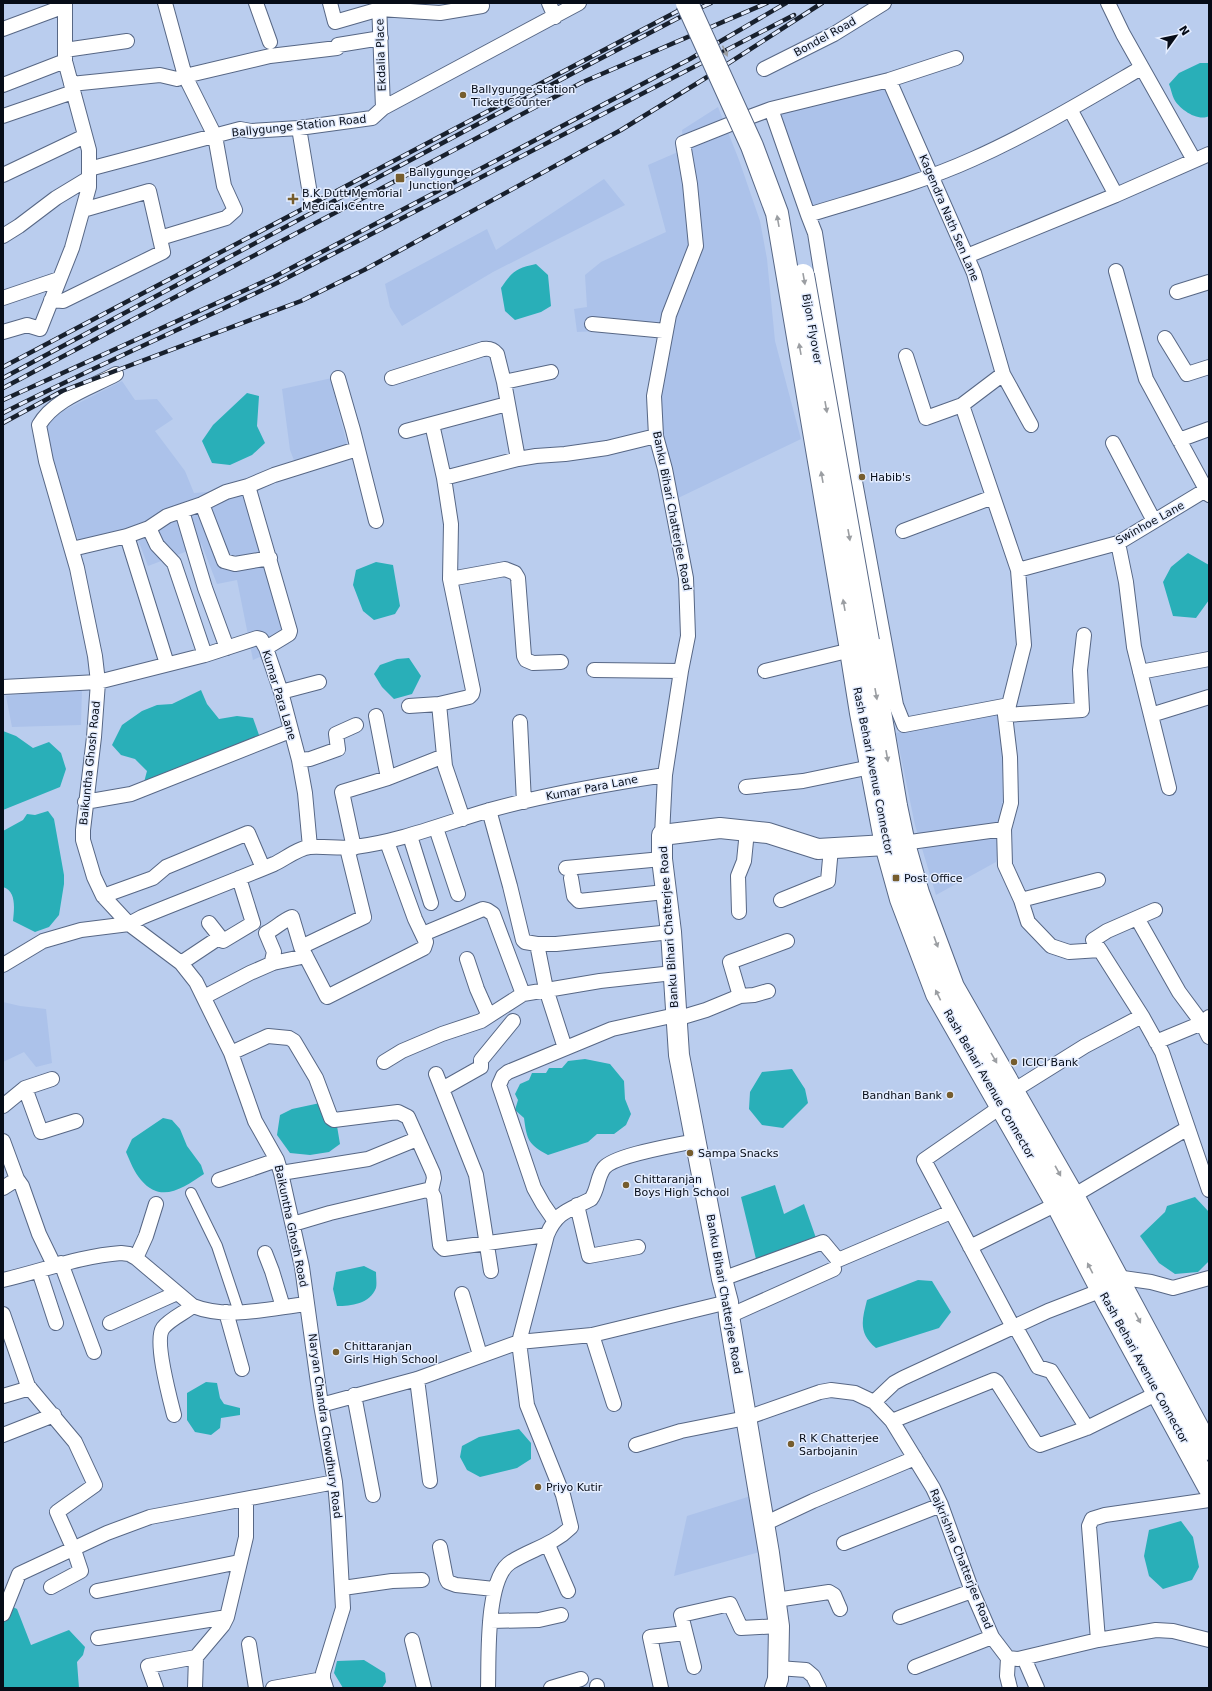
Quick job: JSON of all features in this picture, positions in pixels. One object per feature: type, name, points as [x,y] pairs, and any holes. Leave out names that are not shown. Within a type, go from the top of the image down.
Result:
[{"type":"main road","name":"Bijon Flyover","points":[[687,3],[752,146],[777,213],[856,645],[872,670]]},
{"type":"main road","name":"Bijon Flyover","points":[[703,3],[766,141],[791,210],[856,645]]},
{"type":"main road","name":"Rash Behari Avenue Connector","points":[[856,645],[871,767],[895,844]]},
{"type":"main road","name":"Rash Behari Avenue Connector","points":[[872,670],[896,806],[895,844],[902,899],[937,994],[1007,1098],[1112,1284],[1209,1449]]},
{"type":"main road","points":[[662,835],[720,828],[768,833],[818,849],[895,844]]},
{"type":"main road","name":"Banku Bihari Chatterjee Road","points":[[662,835],[662,859],[671,932],[676,1017],[680,1055],[695,1141],[728,1309],[776,1600],[779,1626],[778,1668],[775,1688]]},
{"type":"main road","name":"Rash Behari Avenue Connector","points":[[1112,1284],[1158,1393],[1209,1486]]},
{"type":"street","points":[[160,238],[226,218],[235,210],[224,186],[215,136],[185,76],[165,3]]},
{"type":"street","points":[[256,3],[270,42]]},
{"type":"street","points":[[330,3],[335,22],[379,6],[440,13],[482,6]]},
{"type":"street","points":[[550,3],[556,17]]},
{"type":"street","name":"Ballygunge Station Road","points":[[3,236],[19,226],[89,174],[240,129],[251,131],[300,128],[372,118],[383,108],[556,17],[579,3]]},
{"type":"street","name":"Bondel Road","points":[[764,69],[834,34],[884,3]]},
{"type":"street","points":[[1108,3],[1141,68],[1194,160]]},
{"type":"street","points":[[3,29],[65,5],[65,55],[72,88],[89,150],[89,186],[83,210],[72,248],[40,329],[27,325],[3,332]]},
{"type":"street","name":"Ekdalia Place","points":[[379,6],[383,108]]},
{"type":"street","points":[[3,116],[72,88],[160,74],[177,79],[270,56],[337,48],[338,45],[381,38]]},
{"type":"street","points":[[3,85],[65,55],[127,41]]},
{"type":"street","points":[[956,58],[890,80],[771,110],[815,232],[854,476],[896,705],[901,718],[904,724],[1007,710],[1082,710],[1080,670],[1084,635]]},
{"type":"street","points":[[808,215],[931,176],[973,159],[1070,109],[1141,68]]},
{"type":"street","name":"Kagendra Nath Sen Lane","points":[[890,80],[974,273],[1003,374],[1031,425]]},
{"type":"street","points":[[1070,109],[1116,195]]},
{"type":"street","name":"Banku Bihari Chatterjee Road","points":[[662,835],[665,774],[688,636],[686,578],[665,469],[656,436],[654,396],[669,315],[696,246],[690,184],[683,144],[728,125],[771,110]]},
{"type":"street","points":[[300,128],[311,200]]},
{"type":"street","points":[[3,175],[86,136]]},
{"type":"street","points":[[967,256],[1116,195],[1209,154]]},
{"type":"street","points":[[51,300],[63,301],[163,252],[149,191],[83,210]]},
{"type":"street","points":[[1116,271],[1146,379],[1208,491]]},
{"type":"street","points":[[3,298],[59,279]]},
{"type":"street","points":[[1176,292],[1209,282]]},
{"type":"street","points":[[592,324],[666,331]]},
{"type":"street","points":[[1165,338],[1187,374],[1209,367]]},
{"type":"street","points":[[392,378],[488,348],[495,350],[504,382],[518,459]]},
{"type":"street","points":[[906,356],[926,418],[962,406],[1003,374]]},
{"type":"street","points":[[504,382],[551,372]]},
{"type":"street","name":"Baikuntha Ghosh Road","points":[[116,374],[61,402],[43,418],[39,425],[46,461],[72,549],[95,656],[98,682],[92,757],[83,822],[83,840],[94,877],[104,896],[129,924],[181,963],[196,982],[204,997],[231,1053],[255,1121],[279,1166],[302,1267],[307,1304]]},
{"type":"street","points":[[338,378],[376,520]]},
{"type":"street","points":[[406,431],[507,404]]},
{"type":"street","points":[[962,406],[1018,570],[1024,645],[1007,710],[1011,803],[1004,829],[1005,865],[1021,900],[1028,922],[1051,946],[1069,952],[1100,950]]},
{"type":"street","points":[[410,706],[439,704],[469,698],[473,690],[450,579],[451,524],[444,478],[432,424]]},
{"type":"street","points":[[1179,440],[1209,429]]},
{"type":"street","points":[[444,478],[518,459],[607,448],[656,436]]},
{"type":"street","points":[[1113,443],[1154,521]]},
{"type":"street","points":[[72,549],[127,536],[149,528],[167,516],[202,504],[226,492],[248,486],[274,474],[357,449]]},
{"type":"street","points":[[248,486],[290,631],[289,634],[266,648]]},
{"type":"street","name":"Swinhoe Lane","points":[[1018,570],[1118,543],[1208,491]]},
{"type":"street","points":[[903,531],[993,497]]},
{"type":"street","points":[[202,504],[224,561],[235,564],[270,558]]},
{"type":"street","points":[[182,511],[205,588],[227,648]]},
{"type":"street","points":[[149,528],[157,545],[174,563],[205,655]]},
{"type":"street","points":[[127,536],[167,664]]},
{"type":"street","points":[[1118,543],[1126,582],[1134,647],[1169,788]]},
{"type":"street","points":[[450,579],[505,569],[515,573],[518,578],[524,656],[526,660],[533,663],[561,662]]},
{"type":"street","name":"Kumar Para Lane","points":[[3,687],[98,682],[205,655],[259,638],[263,641],[266,648],[281,692],[290,731],[299,760],[305,793],[310,847]]},
{"type":"street","points":[[765,671],[856,645]]},
{"type":"street","points":[[1140,672],[1209,659]]},
{"type":"street","points":[[594,670],[681,671]]},
{"type":"street","points":[[281,692],[319,682]]},
{"type":"street","points":[[1151,714],[1209,697]]},
{"type":"street","points":[[439,704],[444,756],[447,771],[463,819]]},
{"type":"street","points":[[376,716],[388,778]]},
{"type":"street","points":[[520,722],[524,802]]},
{"type":"street","points":[[299,760],[310,759],[338,750],[336,734],[356,725]]},
{"type":"street","points":[[86,802],[131,794],[290,731]]},
{"type":"street","points":[[204,997],[250,973],[304,951],[364,917],[342,792],[388,778],[444,756]]},
{"type":"street","points":[[746,787],[803,781],[871,767]]},
{"type":"street","name":"Kumar Para Lane","points":[[3,965],[43,941],[81,930],[129,924],[142,917],[263,868],[310,847],[351,848],[387,842],[436,828],[489,810],[584,788],[665,774]]},
{"type":"street","points":[[489,810],[523,940],[525,942],[537,944],[556,944],[671,932]]},
{"type":"street","points":[[436,828],[458,894]]},
{"type":"street","points":[[895,844],[1004,829]]},
{"type":"street","points":[[740,912],[738,876],[744,861],[747,831]]},
{"type":"street","points":[[104,896],[153,878],[166,867],[248,833],[263,868]]},
{"type":"street","points":[[410,836],[431,903]]},
{"type":"street","points":[[266,933],[283,921],[292,917],[304,951],[325,995],[328,997],[424,948],[426,942],[415,919],[387,842]]},
{"type":"street","points":[[781,900],[828,882],[831,848]]},
{"type":"street","points":[[662,859],[568,873],[574,896],[579,901],[665,892]]},
{"type":"street","points":[[239,878],[252,923],[266,933],[274,952],[272,961],[274,963]]},
{"type":"street","points":[[1021,900],[1098,880]]},
{"type":"street","points":[[422,934],[483,909],[490,911],[493,914],[523,994]]},
{"type":"street","points":[[1155,910],[1093,940],[1142,1016],[1162,1052],[1208,1185]]},
{"type":"street","points":[[1137,918],[1178,992],[1206,1020],[1209,1037]]},
{"type":"street","points":[[209,923],[223,941],[252,923]]},
{"type":"street","points":[[181,963],[220,937]]},
{"type":"street","points":[[740,996],[730,962],[787,942]]},
{"type":"street","points":[[537,944],[546,989],[565,1048]]},
{"type":"street","points":[[467,959],[477,989],[490,1016]]},
{"type":"street","points":[[384,1062],[402,1051],[449,1032],[476,1024],[523,994],[600,981],[673,973]]},
{"type":"street","points":[[554,1220],[542,1204],[534,1188],[499,1085],[503,1076],[508,1072],[618,1027],[706,1010],[740,996],[754,995],[768,991]]},
{"type":"street","points":[[1087,1428],[1051,1371],[1038,1367],[970,1247],[924,1160],[1007,1098],[1085,1046],[1142,1016]]},
{"type":"street","points":[[1156,1042],[1206,1020]]},
{"type":"street","points":[[442,1089],[481,1067],[481,1060],[513,1021]]},
{"type":"street","points":[[231,1053],[268,1036],[289,1038],[298,1045],[316,1078],[331,1118],[334,1120],[398,1112],[408,1117],[433,1173],[434,1178],[430,1191]]},
{"type":"street","points":[[436,1074],[476,1174],[491,1271]]},
{"type":"street","points":[[3,1106],[25,1088],[52,1079]]},
{"type":"street","points":[[25,1088],[41,1132],[76,1122]]},
{"type":"street","points":[[970,1247],[1065,1200],[1188,1128]]},
{"type":"street","points":[[219,1180],[279,1166],[368,1159],[417,1139]]},
{"type":"street","points":[[488,1688],[490,1621],[494,1589],[505,1569],[511,1562],[548,1544],[568,1530],[572,1523],[563,1495],[527,1405],[519,1342],[547,1235],[554,1220],[563,1212],[593,1196],[599,1176],[609,1163],[628,1156],[695,1141]]},
{"type":"street","points":[[3,1142],[17,1179],[22,1186],[39,1234],[57,1264],[94,1352]]},
{"type":"street","points":[[3,1188],[17,1179]]},
{"type":"street","points":[[293,1224],[330,1213],[427,1190],[434,1196],[440,1245],[442,1247],[448,1249],[547,1235]]},
{"type":"street","points":[[191,1192],[217,1246],[233,1312],[242,1369]]},
{"type":"street","points":[[136,1258],[156,1204]]},
{"type":"street","points":[[578,1205],[589,1256],[638,1247]]},
{"type":"street","points":[[722,1279],[823,1242],[838,1260],[951,1212]]},
{"type":"street","points":[[3,1280],[39,1272],[57,1264],[102,1255],[121,1253],[129,1254],[136,1258],[193,1306],[200,1309],[233,1312],[307,1304]]},
{"type":"street","points":[[265,1253],[283,1307]]},
{"type":"street","points":[[321,1405],[417,1379],[519,1342],[592,1335],[728,1309],[834,1269]]},
{"type":"street","points":[[39,1272],[56,1323]]},
{"type":"street","points":[[874,1402],[894,1383],[903,1378],[1014,1326],[1112,1284],[1151,1282],[1173,1288],[1209,1278]]},
{"type":"street","points":[[110,1323],[177,1293]]},
{"type":"street","points":[[462,1294],[480,1355]]},
{"type":"street","name":"Naryan Chandra Chowdhury Road","points":[[307,1304],[321,1405],[335,1482],[343,1588],[342,1615],[325,1666],[325,1684]]},
{"type":"street","points":[[174,1415],[161,1355],[161,1333],[162,1329],[168,1323],[193,1306]]},
{"type":"street","points":[[3,1314],[28,1386],[52,1415],[54,1415],[75,1442],[95,1485],[57,1512],[74,1550],[81,1571],[51,1587]]},
{"type":"street","points":[[592,1335],[614,1404]]},
{"type":"street","points":[[417,1379],[430,1481]]},
{"type":"street","points":[[892,1421],[994,1380],[997,1382],[1037,1444],[1040,1445],[1087,1428],[1158,1393]]},
{"type":"street","points":[[3,1396],[30,1388]]},
{"type":"street","name":"Rajkrishna Chatterjee Road","points":[[636,1445],[681,1431],[746,1418],[820,1392],[831,1390],[841,1390],[855,1393],[874,1402],[892,1421],[915,1458],[941,1505],[972,1591],[992,1637],[1008,1658]]},
{"type":"street","points":[[354,1395],[373,1495]]},
{"type":"street","points":[[3,1435],[54,1415]]},
{"type":"street","points":[[764,1524],[812,1501],[915,1458]]},
{"type":"street","points":[[3,1614],[19,1574],[74,1550],[107,1533],[150,1517],[335,1482]]},
{"type":"street","points":[[156,1688],[148,1666],[196,1657],[203,1650],[227,1617],[246,1537],[246,1500]]},
{"type":"street","points":[[1098,1640],[1089,1526],[1092,1519],[1104,1515],[1209,1500]]},
{"type":"street","points":[[844,1543],[941,1505]]},
{"type":"street","points":[[548,1544],[568,1591]]},
{"type":"street","points":[[440,1548],[448,1582],[456,1585],[494,1589]]},
{"type":"street","points":[[97,1591],[239,1562]]},
{"type":"street","points":[[343,1588],[392,1581],[422,1580]]},
{"type":"street","points":[[900,1617],[972,1591]]},
{"type":"street","points":[[776,1600],[829,1592],[834,1595],[840,1609]]},
{"type":"street","points":[[694,1667],[681,1615],[730,1604],[741,1628],[779,1626]]},
{"type":"street","points":[[490,1621],[539,1620],[561,1615]]},
{"type":"street","points":[[98,1638],[227,1617]]},
{"type":"street","points":[[1010,1688],[1007,1676],[1008,1658],[1024,1658],[1098,1640],[1163,1630],[1209,1640]]},
{"type":"street","points":[[661,1688],[650,1637],[685,1632]]},
{"type":"street","points":[[915,1667],[992,1637]]},
{"type":"street","points":[[412,1640],[424,1688]]},
{"type":"street","points":[[249,1644],[256,1688]]},
{"type":"street","points":[[195,1688],[196,1657]]},
{"type":"street","points":[[1024,1658],[1037,1688]]},
{"type":"street","points":[[778,1668],[806,1670],[810,1672],[819,1688]]},
{"type":"street","points":[[552,1688],[581,1679]]},
{"type":"street","points":[[273,1688],[325,1684]]},
{"type":"shaded area","points":[[1200,63],[1209,63],[1209,116],[1205,117],[1189,114],[1180,107],[1174,99],[1169,84],[1179,73]]},
{"type":"shaded area","points":[[886,83],[927,178],[813,214],[775,110]]},
{"type":"shaded area","points":[[718,107],[739,160],[760,221],[767,259],[775,341],[801,439],[674,500],[657,398],[672,317],[700,245],[682,130]]},
{"type":"shaded area","points":[[678,152],[694,247],[664,328],[577,332],[574,309],[587,307],[585,275],[601,262],[666,232],[648,165]]},
{"type":"shaded area","points":[[604,179],[625,205],[493,272],[402,326],[390,307],[385,284],[487,229],[496,250]]},
{"type":"shaded area","points":[[536,264],[548,275],[551,306],[541,312],[515,320],[505,311],[501,288],[508,278],[516,271]]},
{"type":"shaded area","points":[[332,378],[333,389],[349,452],[297,468],[290,450],[282,389]]},
{"type":"shaded area","points":[[122,381],[135,400],[157,399],[173,419],[155,431],[185,471],[194,493],[247,489],[289,644],[253,660],[237,580],[217,584],[201,543],[201,546],[148,566],[135,532],[79,542],[53,469],[36,430],[61,412]]},
{"type":"shaded area","points":[[247,393],[259,396],[257,426],[265,443],[252,455],[230,465],[212,463],[202,441],[213,425]]},
{"type":"shaded area","points":[[1188,553],[1209,565],[1209,600],[1196,618],[1173,616],[1163,582],[1171,567]]},
{"type":"shaded area","points":[[376,562],[393,565],[400,606],[395,614],[374,620],[363,611],[353,585],[356,570]]},
{"type":"shaded area","points":[[409,658],[421,676],[412,694],[394,699],[382,687],[374,674],[380,665],[397,659]]},
{"type":"shaded area","points":[[82,687],[81,725],[12,727],[6,696]]},
{"type":"shaded area","points":[[201,690],[207,704],[219,719],[237,716],[253,718],[259,735],[259,745],[143,786],[147,771],[135,759],[121,755],[112,745],[122,725],[142,711],[157,705],[172,704]]},
{"type":"shaded area","points":[[1001,711],[1003,815],[996,862],[936,895],[915,825],[896,733]]},
{"type":"shaded area","points":[[3,731],[16,736],[33,748],[49,742],[61,753],[66,769],[60,787],[3,810]]},
{"type":"shaded area","points":[[48,811],[54,819],[64,875],[64,884],[59,915],[49,927],[35,932],[13,921],[13,897],[11,892],[3,887],[3,831],[23,820],[27,814],[35,815]]},
{"type":"shaded area","points":[[3,1002],[20,1006],[46,1009],[52,1063],[36,1067],[24,1052],[3,1062]]},
{"type":"shaded area","points":[[585,1059],[610,1064],[624,1081],[625,1099],[631,1114],[626,1125],[614,1134],[597,1134],[588,1142],[548,1155],[536,1148],[530,1141],[526,1132],[524,1118],[515,1110],[518,1100],[515,1094],[520,1084],[529,1080],[532,1073],[546,1073],[549,1068],[562,1068],[568,1061]]},
{"type":"shaded area","points":[[792,1069],[805,1089],[808,1103],[783,1128],[762,1125],[749,1109],[750,1092],[762,1072]]},
{"type":"shaded area","points":[[320,1103],[337,1126],[340,1144],[329,1152],[310,1155],[290,1153],[277,1135],[280,1115],[292,1109]]},
{"type":"shaded area","points":[[163,1118],[172,1120],[180,1129],[187,1146],[201,1165],[204,1174],[180,1188],[164,1192],[156,1191],[141,1180],[134,1170],[126,1152],[132,1139]]},
{"type":"shaded area","points":[[775,1185],[784,1214],[804,1204],[816,1238],[756,1259],[741,1197]]},
{"type":"shaded area","points":[[1195,1197],[1209,1212],[1209,1261],[1198,1272],[1175,1274],[1159,1263],[1140,1236],[1165,1212],[1167,1206]]},
{"type":"shaded area","points":[[364,1266],[376,1272],[376,1288],[373,1293],[369,1298],[360,1303],[354,1305],[337,1306],[333,1289],[336,1272]]},
{"type":"shaded area","points":[[918,1280],[932,1281],[951,1312],[939,1328],[876,1348],[866,1337],[863,1326],[867,1300]]},
{"type":"shaded area","points":[[206,1382],[217,1383],[220,1398],[224,1404],[240,1408],[240,1415],[221,1418],[220,1428],[211,1435],[195,1432],[187,1420],[187,1393]]},
{"type":"shaded area","points":[[519,1429],[531,1443],[531,1459],[517,1468],[480,1477],[467,1470],[460,1457],[462,1446],[479,1437]]},
{"type":"shaded area","points":[[754,1495],[767,1550],[674,1576],[687,1516]]},
{"type":"shaded area","points":[[1181,1521],[1193,1537],[1199,1567],[1192,1580],[1163,1589],[1149,1576],[1144,1556],[1149,1530]]},
{"type":"shaded area","points":[[9,1605],[17,1609],[31,1645],[69,1630],[85,1647],[83,1655],[77,1662],[79,1688],[3,1688],[3,1617]]},
{"type":"shaded area","points":[[364,1660],[385,1673],[386,1682],[382,1688],[343,1688],[334,1673],[337,1661]]},
{"type":"railway","points":[[3,367],[693,3]]},
{"type":"railway","points":[[3,378],[592,63],[684,15],[711,3]]},
{"type":"railway","points":[[3,388],[583,82],[767,3]]},
{"type":"railway","points":[[3,400],[274,277],[690,59],[786,3]]},
{"type":"railway","points":[[3,423],[62,391],[301,301],[364,270],[621,130],[704,79],[822,3]]},
{"type":"railway","points":[[3,413],[71,379],[277,283],[794,15]]},
{"type":"place","name":"Ballygunge Station Ticket Counter","points":[[463,95]]},
{"type":"place","name":"Ballygunge Junction","points":[[400,178]]},
{"type":"place","name":"B.K.Dutt Memorial Medical Centre","points":[[293,199]]},
{"type":"place","name":"Habib's","points":[[862,477]]},
{"type":"place","name":"Post Office","points":[[896,878]]},
{"type":"place","name":"ICICI Bank","points":[[1014,1062]]},
{"type":"place","name":"Bandhan Bank","points":[[950,1095]]},
{"type":"place","name":"Sampa Snacks","points":[[690,1153]]},
{"type":"place","name":"Chittaranjan Boys High School","points":[[626,1185]]},
{"type":"place","name":"Chittaranjan Girls High School","points":[[336,1352]]},
{"type":"place","name":"R K Chatterjee Sarbojanin","points":[[791,1444]]},
{"type":"place","name":"Priyo Kutir","points":[[538,1487]]}]
